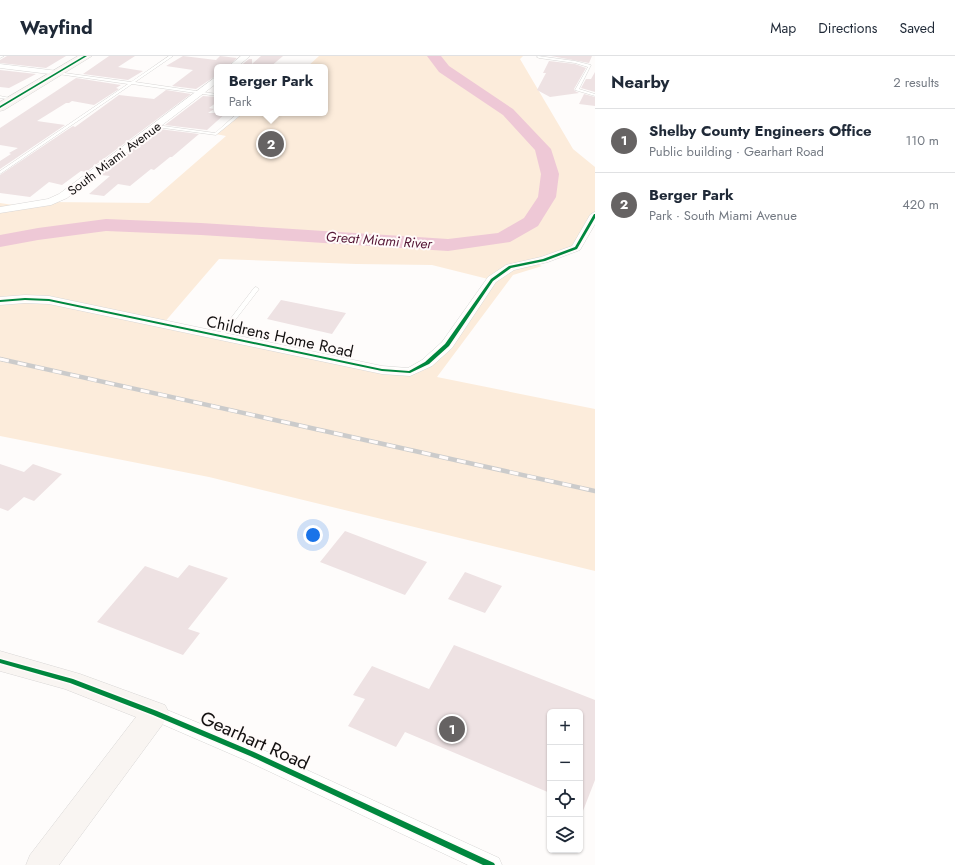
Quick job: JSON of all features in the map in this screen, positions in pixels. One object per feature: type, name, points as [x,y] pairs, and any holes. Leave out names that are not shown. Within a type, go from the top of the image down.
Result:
[{"type":"main road","points":[[0,107],[86,56]]},
{"type":"main road","name":"Gearhart Road","points":[[0,661],[71,681],[155,713]]},
{"type":"main road","points":[[41,865],[155,713]]},
{"type":"street","points":[[236,64],[246,56]]},
{"type":"street","points":[[0,66],[58,73]]},
{"type":"street","name":"South Miami Avenue","points":[[0,210],[51,202],[64,196],[214,81]]},
{"type":"street","points":[[0,202],[26,207]]},
{"type":"street","name":"Childrens Home Road","points":[[0,301],[25,298],[49,300],[382,370],[410,372],[427,363],[447,345],[492,280],[510,267],[544,260],[576,248],[595,215]]},
{"type":"street","name":"Gearhart Road","points":[[155,713],[252,754],[491,865]]},
{"type":"lane","points":[[0,173],[170,56]]},
{"type":"lane","points":[[539,57],[575,62],[590,66],[577,90],[595,95]]},
{"type":"lane","points":[[58,73],[214,94]]},
{"type":"lane","points":[[0,97],[13,99]]},
{"type":"lane","points":[[156,126],[216,134],[237,116]]},
{"type":"lane","points":[[220,336],[256,289]]},
{"type":"shaded area","points":[[319,56],[523,56],[520,59],[573,149],[595,167],[595,215],[576,248],[533,263],[542,266],[513,275],[437,377],[595,409],[595,571],[209,477],[0,436],[0,203],[27,207],[51,202],[149,203],[226,136],[216,134],[237,116],[328,116],[328,64],[310,64]],"holes":[[[219,259],[432,265],[492,280],[427,363],[410,372],[163,324]]]},
{"type":"building","points":[[7,56],[66,56],[46,68],[0,63],[0,60]]},
{"type":"building","points":[[109,56],[135,56],[118,67],[143,71],[128,80],[83,74]]},
{"type":"building","points":[[183,56],[216,60],[220,56],[237,58],[230,64],[214,64],[214,77],[196,89],[172,86],[193,70],[166,66]]},
{"type":"building","points":[[261,56],[283,56],[274,64],[252,64]]},
{"type":"building","points":[[551,56],[592,56],[589,63]]},
{"type":"building","points":[[249,59],[252,59],[252,64],[243,64]]},
{"type":"building","points":[[549,61],[575,64],[586,68],[574,89],[579,93],[550,97],[537,90],[546,73],[543,73]]},
{"type":"building","points":[[0,70],[36,74],[9,88],[0,87]]},
{"type":"building","points":[[595,72],[595,92],[581,88],[586,79],[591,79]]},
{"type":"building","points":[[76,78],[121,85],[116,88],[119,89],[94,105],[72,101],[66,103],[37,121],[65,125],[0,169],[0,161],[11,154],[9,153],[18,148],[0,145],[0,128]]},
{"type":"building","points":[[166,90],[191,94],[86,172],[81,171],[62,185],[49,182],[30,197],[0,193],[0,175],[73,126],[75,127],[119,95],[154,99]]},
{"type":"building","points":[[584,94],[595,97],[595,106],[579,104]]},
{"type":"building","points":[[203,96],[214,97],[214,104],[209,108],[214,109],[208,113],[214,113],[214,116],[223,116],[207,130],[165,125]]},
{"type":"building","points":[[159,129],[199,134],[172,157],[154,170],[151,169],[130,186],[118,184],[104,196],[89,194],[110,176],[100,175]]},
{"type":"building","points":[[281,300],[346,313],[332,334],[267,319]]},
{"type":"building","points":[[0,464],[24,472],[33,464],[62,474],[34,501],[24,497],[8,511],[0,508]]},
{"type":"building","points":[[345,531],[427,562],[405,595],[320,562]]},
{"type":"building","points":[[189,565],[228,578],[188,629],[200,633],[183,655],[97,622],[145,566],[178,578]]},
{"type":"building","points":[[465,572],[502,586],[485,613],[448,599]]},
{"type":"building","points":[[454,645],[595,700],[595,780],[583,811],[583,709],[547,709],[547,792],[405,732],[396,747],[348,726],[365,699],[353,695],[372,666],[429,689]]},
{"type":"waterway","name":"Great Miami River","points":[[0,241],[38,234],[106,225],[201,229],[448,245],[503,238],[531,222],[547,197],[550,174],[543,149],[508,112],[444,69],[434,56]]},
{"type":"railway","points":[[4,360],[0,359],[595,491]]},
{"type":"cycle path","points":[[0,107],[86,56]]},
{"type":"cycle path","points":[[0,301],[25,299],[49,300],[382,370],[410,372],[427,363],[447,345],[492,280],[510,267],[544,260],[576,248],[595,215]]},
{"type":"cycle path","points":[[0,661],[71,681],[155,713],[252,754],[491,865]]},
{"type":"place","name":"Berger Park","points":[[271,144]]},
{"type":"place","name":"Shelby County Engineers Office","points":[[452,729]]}]
